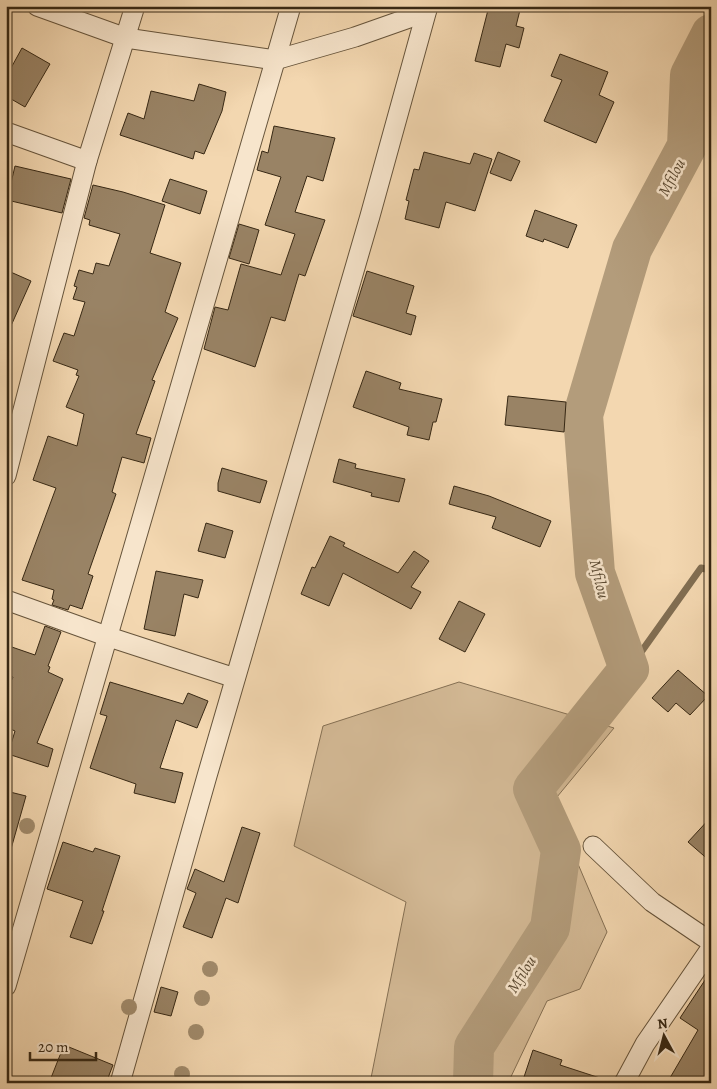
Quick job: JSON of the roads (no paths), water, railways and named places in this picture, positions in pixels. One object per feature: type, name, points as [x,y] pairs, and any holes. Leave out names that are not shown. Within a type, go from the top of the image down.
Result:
[{"type":"street","points":[[37,6],[126,38],[275,60],[355,36],[427,9]]},
{"type":"street","points":[[6,476],[87,161],[135,6]]},
{"type":"street","points":[[6,986],[291,6]]},
{"type":"street","points":[[120,1083],[235,678],[370,216],[427,9]]},
{"type":"street","points":[[6,132],[87,161]]},
{"type":"street","points":[[6,600],[109,637],[235,678]]},
{"type":"street","points":[[593,846],[652,902],[711,942]]},
{"type":"street","points":[[624,1083],[645,1044],[711,948]]},
{"type":"waterway","name":"Mfilou","points":[[473,1083],[474,1047],[550,928],[561,850],[533,789],[629,669],[595,573],[583,415],[632,249],[687,146],[690,75],[711,34]]},
{"type":"waterway","points":[[629,669],[701,568],[711,570]]}]
